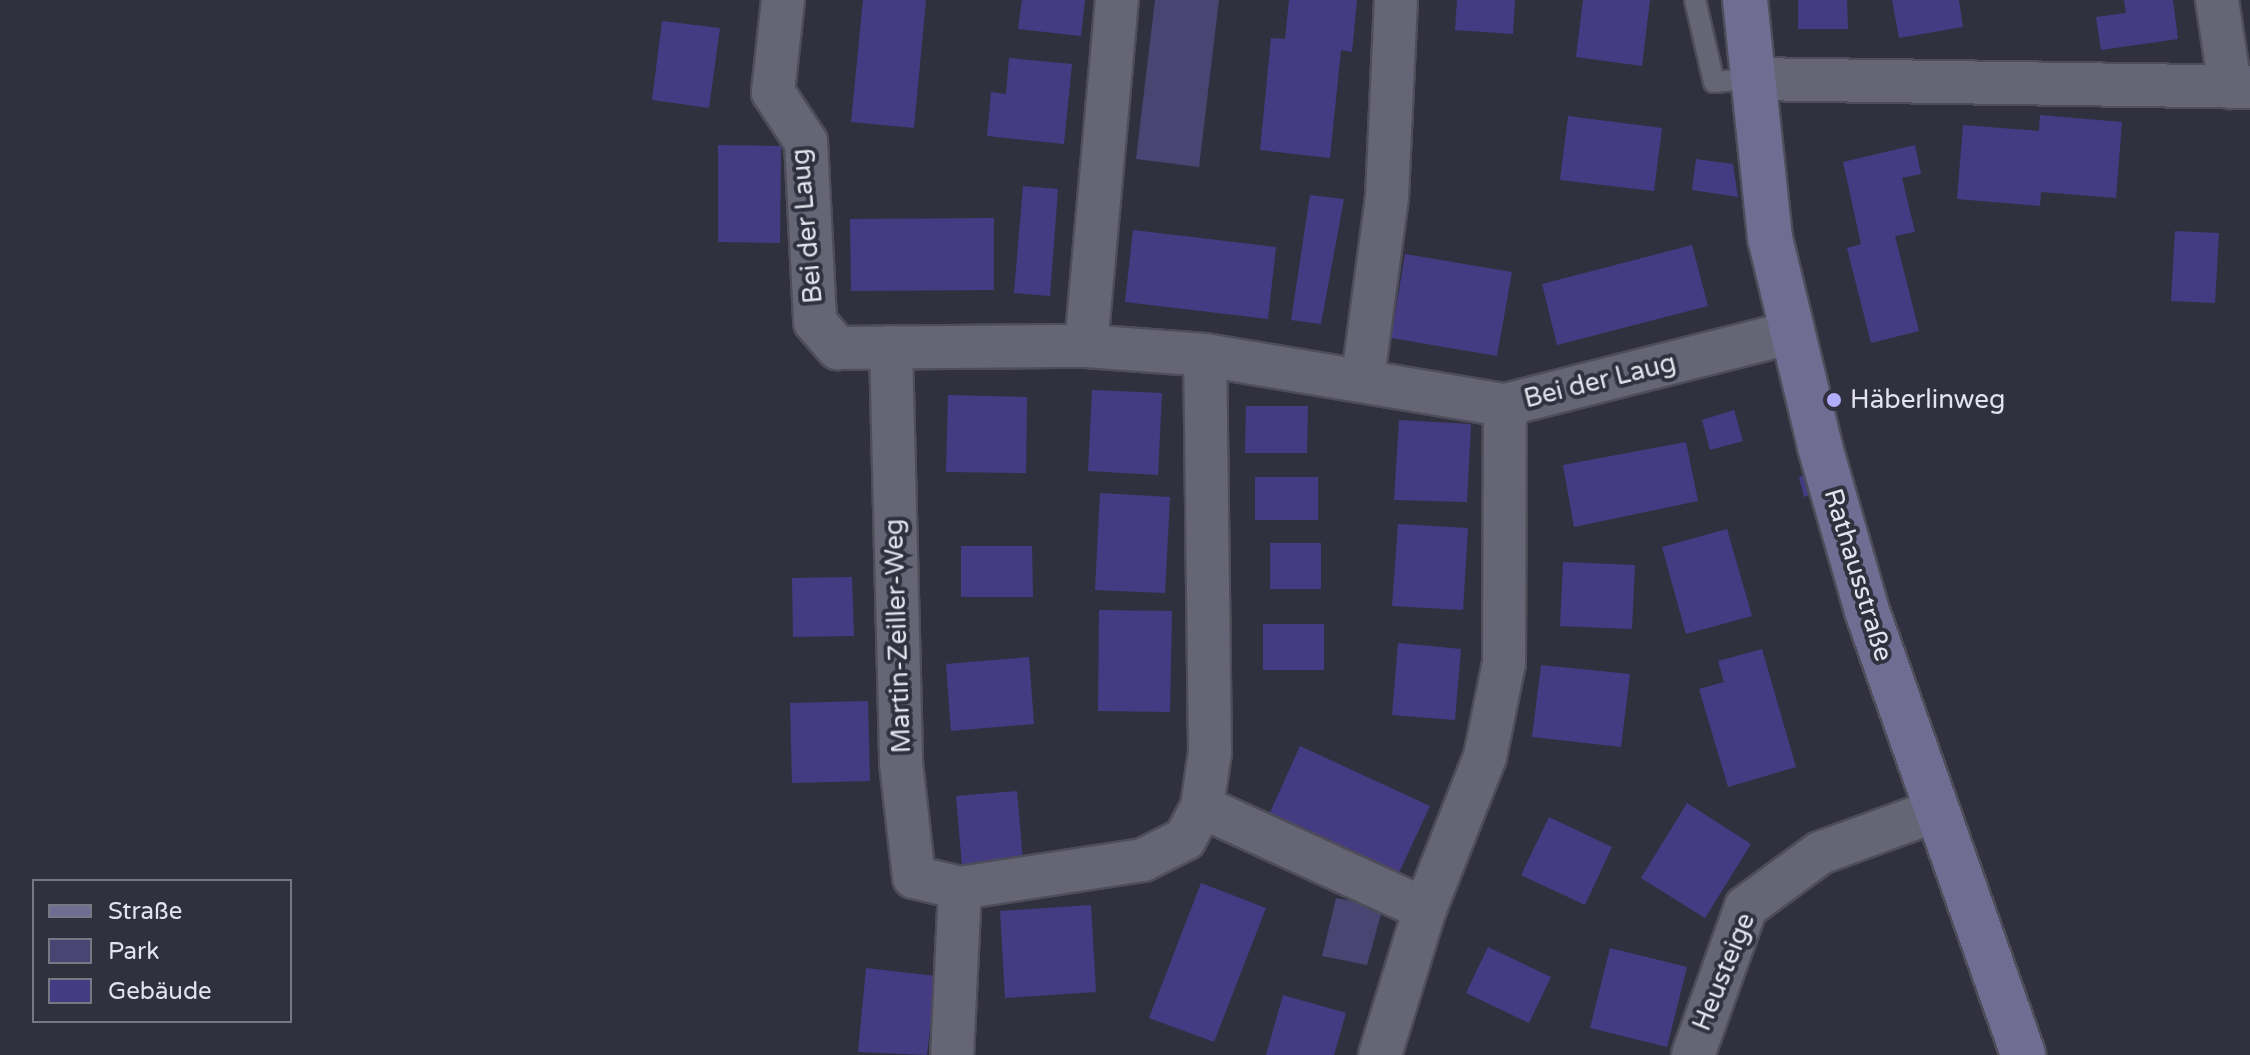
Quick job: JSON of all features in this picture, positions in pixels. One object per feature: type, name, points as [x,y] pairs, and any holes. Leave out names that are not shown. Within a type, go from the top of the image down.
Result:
[{"type":"street","name":"Bei der Laug","points":[[783,0],[773,92],[806,142],[815,322],[838,348],[1086,346],[1205,355],[1363,377],[1505,405],[1790,333]]},
{"type":"street","points":[[1086,346],[1117,0]]},
{"type":"street","points":[[1363,377],[1387,197],[1396,0]]},
{"type":"street","name":"Rathausstraße","points":[[1745,0],[1770,238],[1790,333],[1867,611],[2023,1055]]},
{"type":"street","points":[[1752,79],[2240,87],[2217,0]]},
{"type":"street","name":"Martin-Zeiller-Weg","points":[[891,347],[901,763],[914,877],[960,888],[1143,860],[1185,839],[1202,807]]},
{"type":"street","points":[[1205,355],[1210,752],[1202,807],[1425,909]]},
{"type":"street","points":[[1380,1055],[1425,909],[1485,757],[1504,663],[1505,405]]},
{"type":"street","name":"Heusteige","points":[[1693,1055],[1746,907],[1820,853],[1935,811]]},
{"type":"street","points":[[952,1055],[960,888]]},
{"type":"lane","points":[[1695,0],[1714,82],[1752,79]]},
{"type":"green space","points":[[1155,0],[1219,0],[1199,167],[1136,159]]},
{"type":"green space","points":[[1336,898],[1383,907],[1367,965],[1322,956]]},
{"type":"building","points":[[863,0],[926,0],[914,128],[851,122]]},
{"type":"building","points":[[1022,0],[1085,0],[1081,36],[1018,29]]},
{"type":"building","points":[[1289,0],[1357,0],[1352,52],[1341,50],[1330,158],[1260,150],[1271,38],[1285,39]]},
{"type":"building","points":[[1457,0],[1515,0],[1513,34],[1455,30]]},
{"type":"building","points":[[1583,0],[1650,0],[1642,66],[1576,57]]},
{"type":"building","points":[[1798,0],[1847,0],[1848,29],[1798,29]]},
{"type":"building","points":[[1892,0],[1959,0],[1963,27],[1899,38]]},
{"type":"building","points":[[2124,0],[2173,0],[2178,39],[2101,50],[2096,17],[2126,13]]},
{"type":"building","points":[[662,21],[720,28],[709,108],[652,100]]},
{"type":"building","points":[[1009,58],[1072,64],[1064,144],[987,136],[991,92],[1006,94]]},
{"type":"building","points":[[2040,115],[2122,122],[2116,198],[2041,192],[2040,206],[1957,199],[1963,125],[2039,131]]},
{"type":"building","points":[[1568,116],[1662,128],[1654,191],[1560,180]]},
{"type":"building","points":[[718,145],[781,146],[780,243],[718,242]]},
{"type":"building","points":[[1915,145],[1921,174],[1902,178],[1915,232],[1895,236],[1919,331],[1871,343],[1847,248],[1861,244],[1843,162]]},
{"type":"building","points":[[1696,159],[1733,164],[1738,197],[1692,190]]},
{"type":"building","points":[[1023,186],[1058,189],[1050,296],[1014,293]]},
{"type":"building","points":[[1310,195],[1344,199],[1321,324],[1291,320]]},
{"type":"building","points":[[994,218],[994,290],[851,291],[850,219]]},
{"type":"building","points":[[1133,230],[1276,247],[1268,319],[1125,302]]},
{"type":"building","points":[[2175,231],[2219,233],[2215,303],[2171,301]]},
{"type":"building","points":[[1692,245],[1708,306],[1557,345],[1542,284]]},
{"type":"building","points":[[1405,254],[1512,272],[1497,356],[1391,338]]},
{"type":"building","points":[[1092,390],[1162,393],[1158,475],[1088,471]]},
{"type":"building","points":[[948,395],[1027,397],[1026,473],[946,472]]},
{"type":"building","points":[[1246,406],[1308,406],[1307,453],[1245,453]]},
{"type":"building","points":[[1734,410],[1743,441],[1710,450],[1702,420]]},
{"type":"building","points":[[1399,420],[1471,424],[1467,502],[1394,500]]},
{"type":"building","points":[[1686,442],[1698,501],[1574,527],[1563,465]]},
{"type":"building","points":[[1812,473],[1817,493],[1804,497],[1799,477]]},
{"type":"building","points":[[1255,477],[1318,477],[1318,520],[1255,520]]},
{"type":"building","points":[[1100,493],[1170,497],[1165,593],[1095,590]]},
{"type":"building","points":[[1398,524],[1468,528],[1463,610],[1392,606]]},
{"type":"building","points":[[1727,529],[1752,616],[1686,634],[1662,547]]},
{"type":"building","points":[[1270,543],[1321,543],[1321,589],[1270,589]]},
{"type":"building","points":[[961,546],[1032,546],[1033,597],[961,597]]},
{"type":"building","points":[[1563,562],[1635,565],[1632,629],[1560,626]]},
{"type":"building","points":[[852,577],[854,636],[793,637],[792,578]]},
{"type":"building","points":[[1099,610],[1172,611],[1170,712],[1098,711]]},
{"type":"building","points":[[1263,624],[1324,624],[1324,670],[1263,670]]},
{"type":"building","points":[[1398,643],[1461,649],[1455,720],[1392,715]]},
{"type":"building","points":[[1762,649],[1796,767],[1728,787],[1699,689],[1724,682],[1718,661]]},
{"type":"building","points":[[1029,657],[1034,724],[951,731],[946,664]]},
{"type":"building","points":[[1541,665],[1630,674],[1621,747],[1532,737]]},
{"type":"building","points":[[868,701],[870,781],[792,783],[790,703]]},
{"type":"building","points":[[1300,746],[1430,806],[1397,877],[1268,817]]},
{"type":"building","points":[[1017,791],[1023,861],[962,866],[956,796]]},
{"type":"building","points":[[1687,803],[1751,844],[1705,918],[1641,878]]},
{"type":"building","points":[[1549,817],[1612,847],[1585,905],[1521,875]]},
{"type":"building","points":[[1201,883],[1266,908],[1214,1042],[1149,1018]]},
{"type":"building","points":[[1091,905],[1096,992],[1005,998],[1000,911]]},
{"type":"building","points":[[1488,947],[1551,977],[1529,1023],[1466,993]]},
{"type":"building","points":[[1610,948],[1687,967],[1667,1047],[1590,1028]]},
{"type":"building","points":[[866,968],[936,976],[927,1055],[858,1052]]},
{"type":"building","points":[[1283,995],[1346,1013],[1334,1055],[1266,1055]]},
{"type":"place","name":"Häberlinweg","points":[[1834,400]]}]
